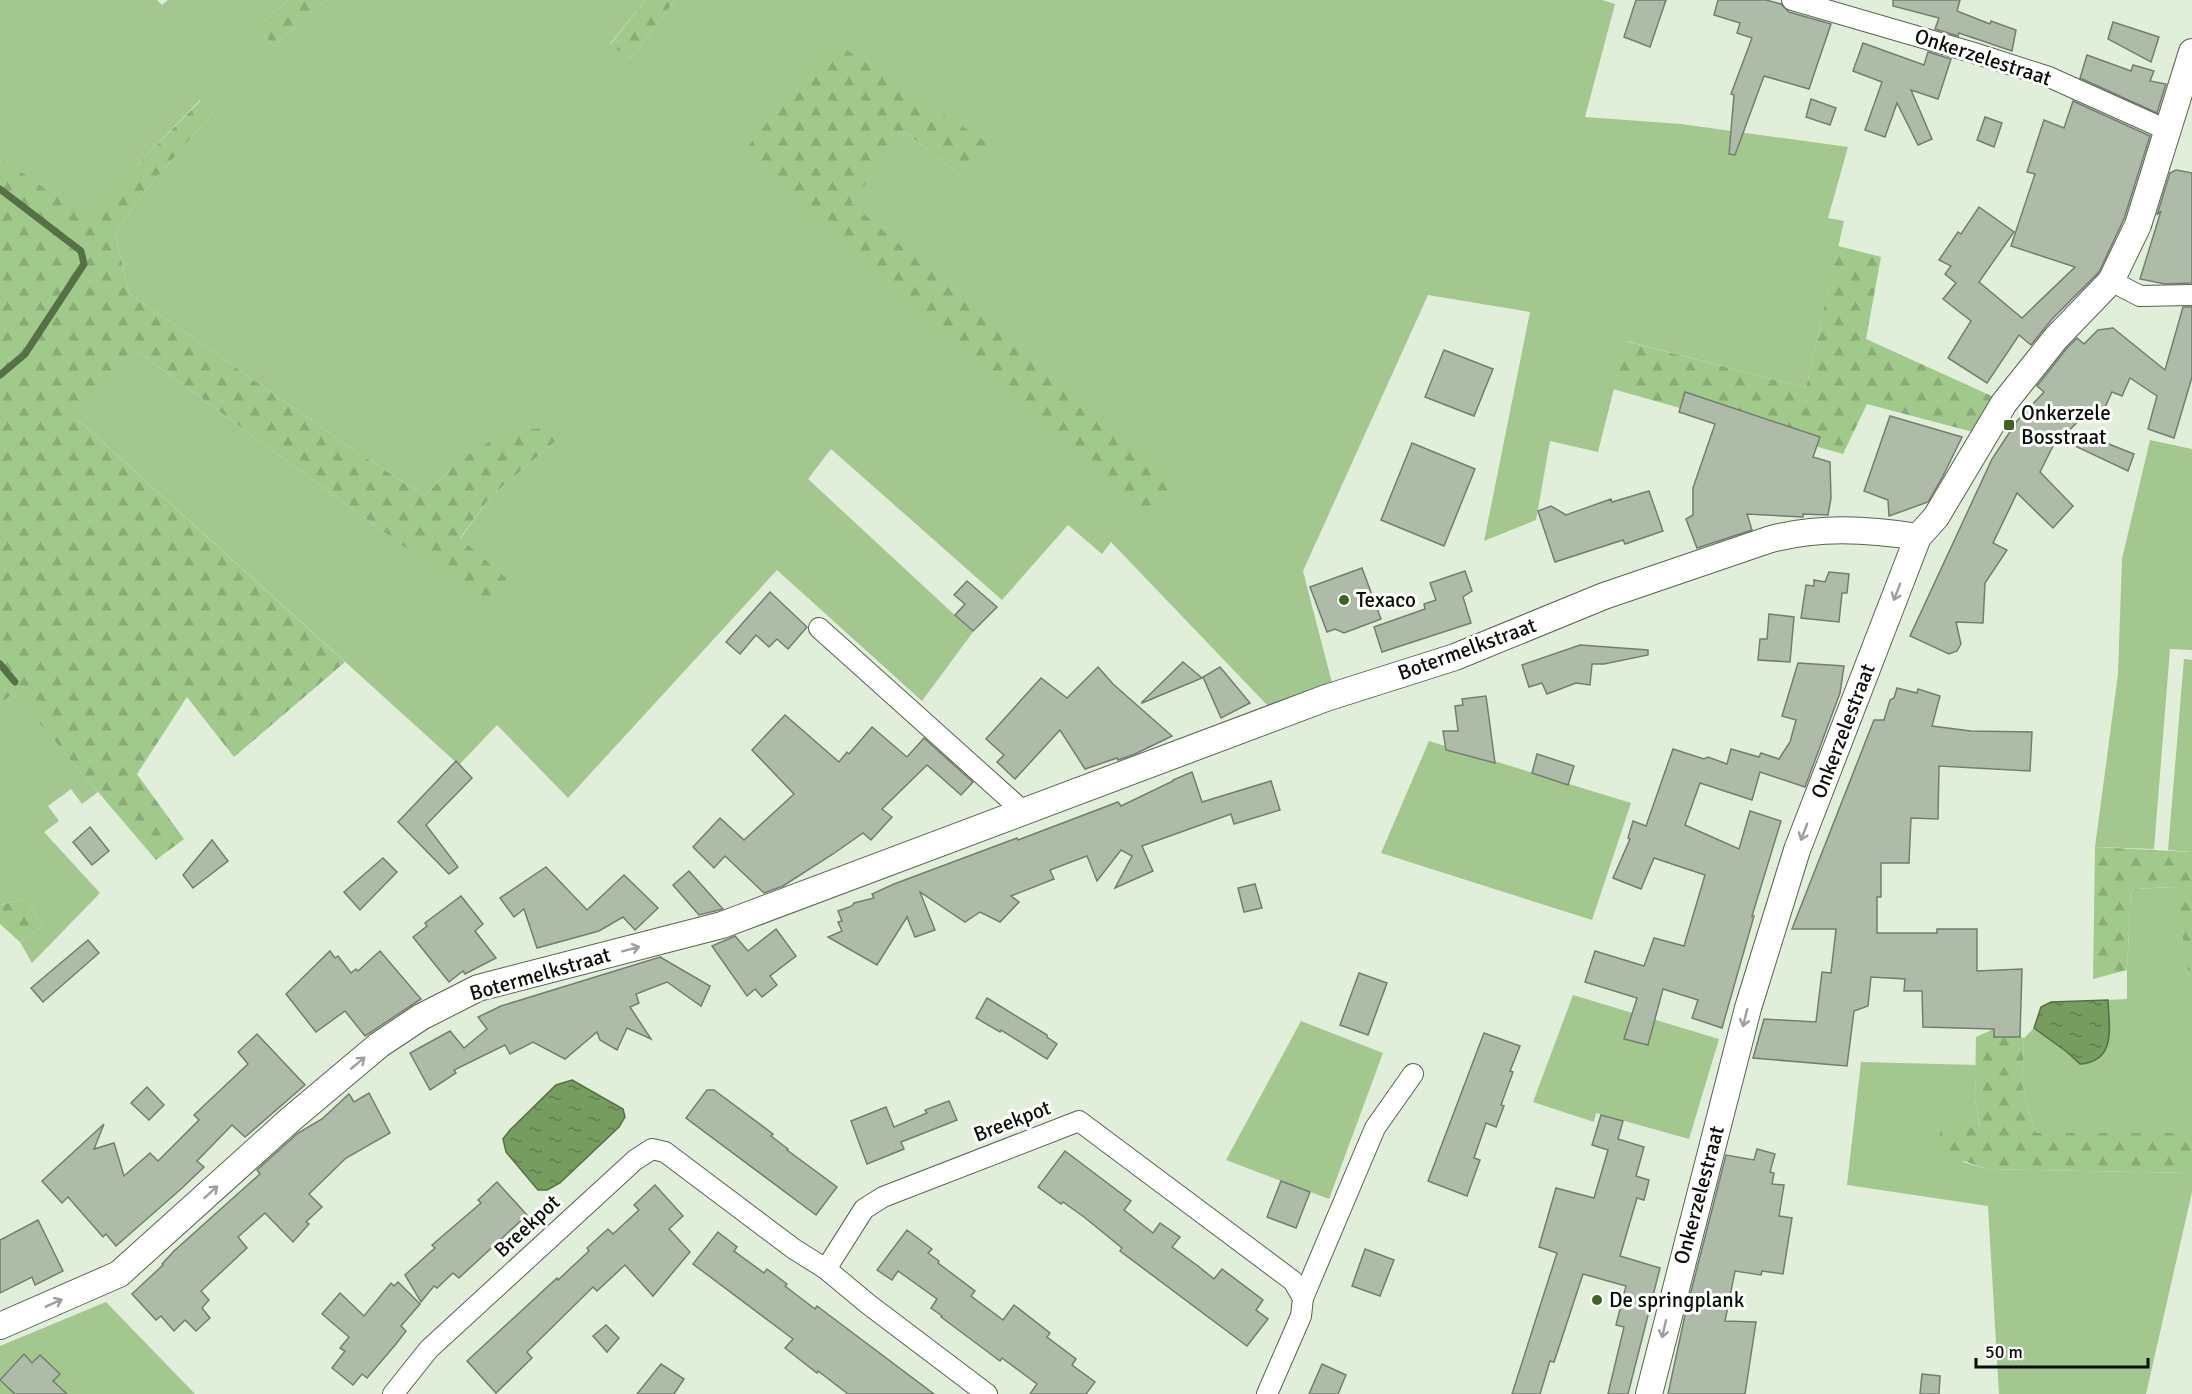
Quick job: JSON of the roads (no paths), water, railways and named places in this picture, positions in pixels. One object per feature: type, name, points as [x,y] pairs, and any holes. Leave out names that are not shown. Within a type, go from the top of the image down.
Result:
[{"type":"street","name":"Onkerzelestraat","points":[[1792,0],[1950,45],[2049,77],[2167,129]]},
{"type":"street","name":"Onkerzelestraat","points":[[1649,1394],[1748,1008],[1767,945],[1797,850],[1918,537],[1936,517],[2004,403],[2056,338],[2111,281],[2138,225],[2192,52]]},
{"type":"street","points":[[2111,281],[2140,296],[2192,295]]},
{"type":"street","name":"Botermelkstraat","points":[[0,1326],[119,1274],[291,1119],[379,1045],[421,1017],[478,988],[722,925],[1326,699],[1455,657],[1604,596],[1768,540],[1792,533],[1838,530],[1895,533],[1918,537]]},
{"type":"street","points":[[819,628],[1024,812]]},
{"type":"street","points":[[1267,1394],[1301,1316],[1303,1298],[1376,1128],[1413,1074]]},
{"type":"street","name":"Breekpot","points":[[825,1269],[864,1209],[883,1197],[1079,1121],[1293,1281],[1303,1298]]},
{"type":"street","name":"Breekpot","points":[[393,1394],[429,1350],[635,1160],[652,1149],[665,1152],[794,1249],[825,1269],[987,1394]]},
{"type":"water","points":[[2108,1000],[2108,1041],[2100,1057],[2092,1061],[2080,1064],[2034,1028],[2041,1007],[2051,1002]]},
{"type":"water","points":[[572,1080],[623,1109],[625,1117],[619,1127],[560,1183],[547,1190],[538,1190],[506,1152],[503,1139],[556,1085]]},
{"type":"waterway","points":[[0,189],[81,251],[84,264],[25,354],[0,375]]},
{"type":"waterway","points":[[0,664],[15,682]]},
{"type":"place","name":"Onkerzele Bosstraat","points":[[2009,425]]},
{"type":"place","name":"Texaco","points":[[1344,600]]},
{"type":"place","name":"De springplank","points":[[1597,1300]]}]
